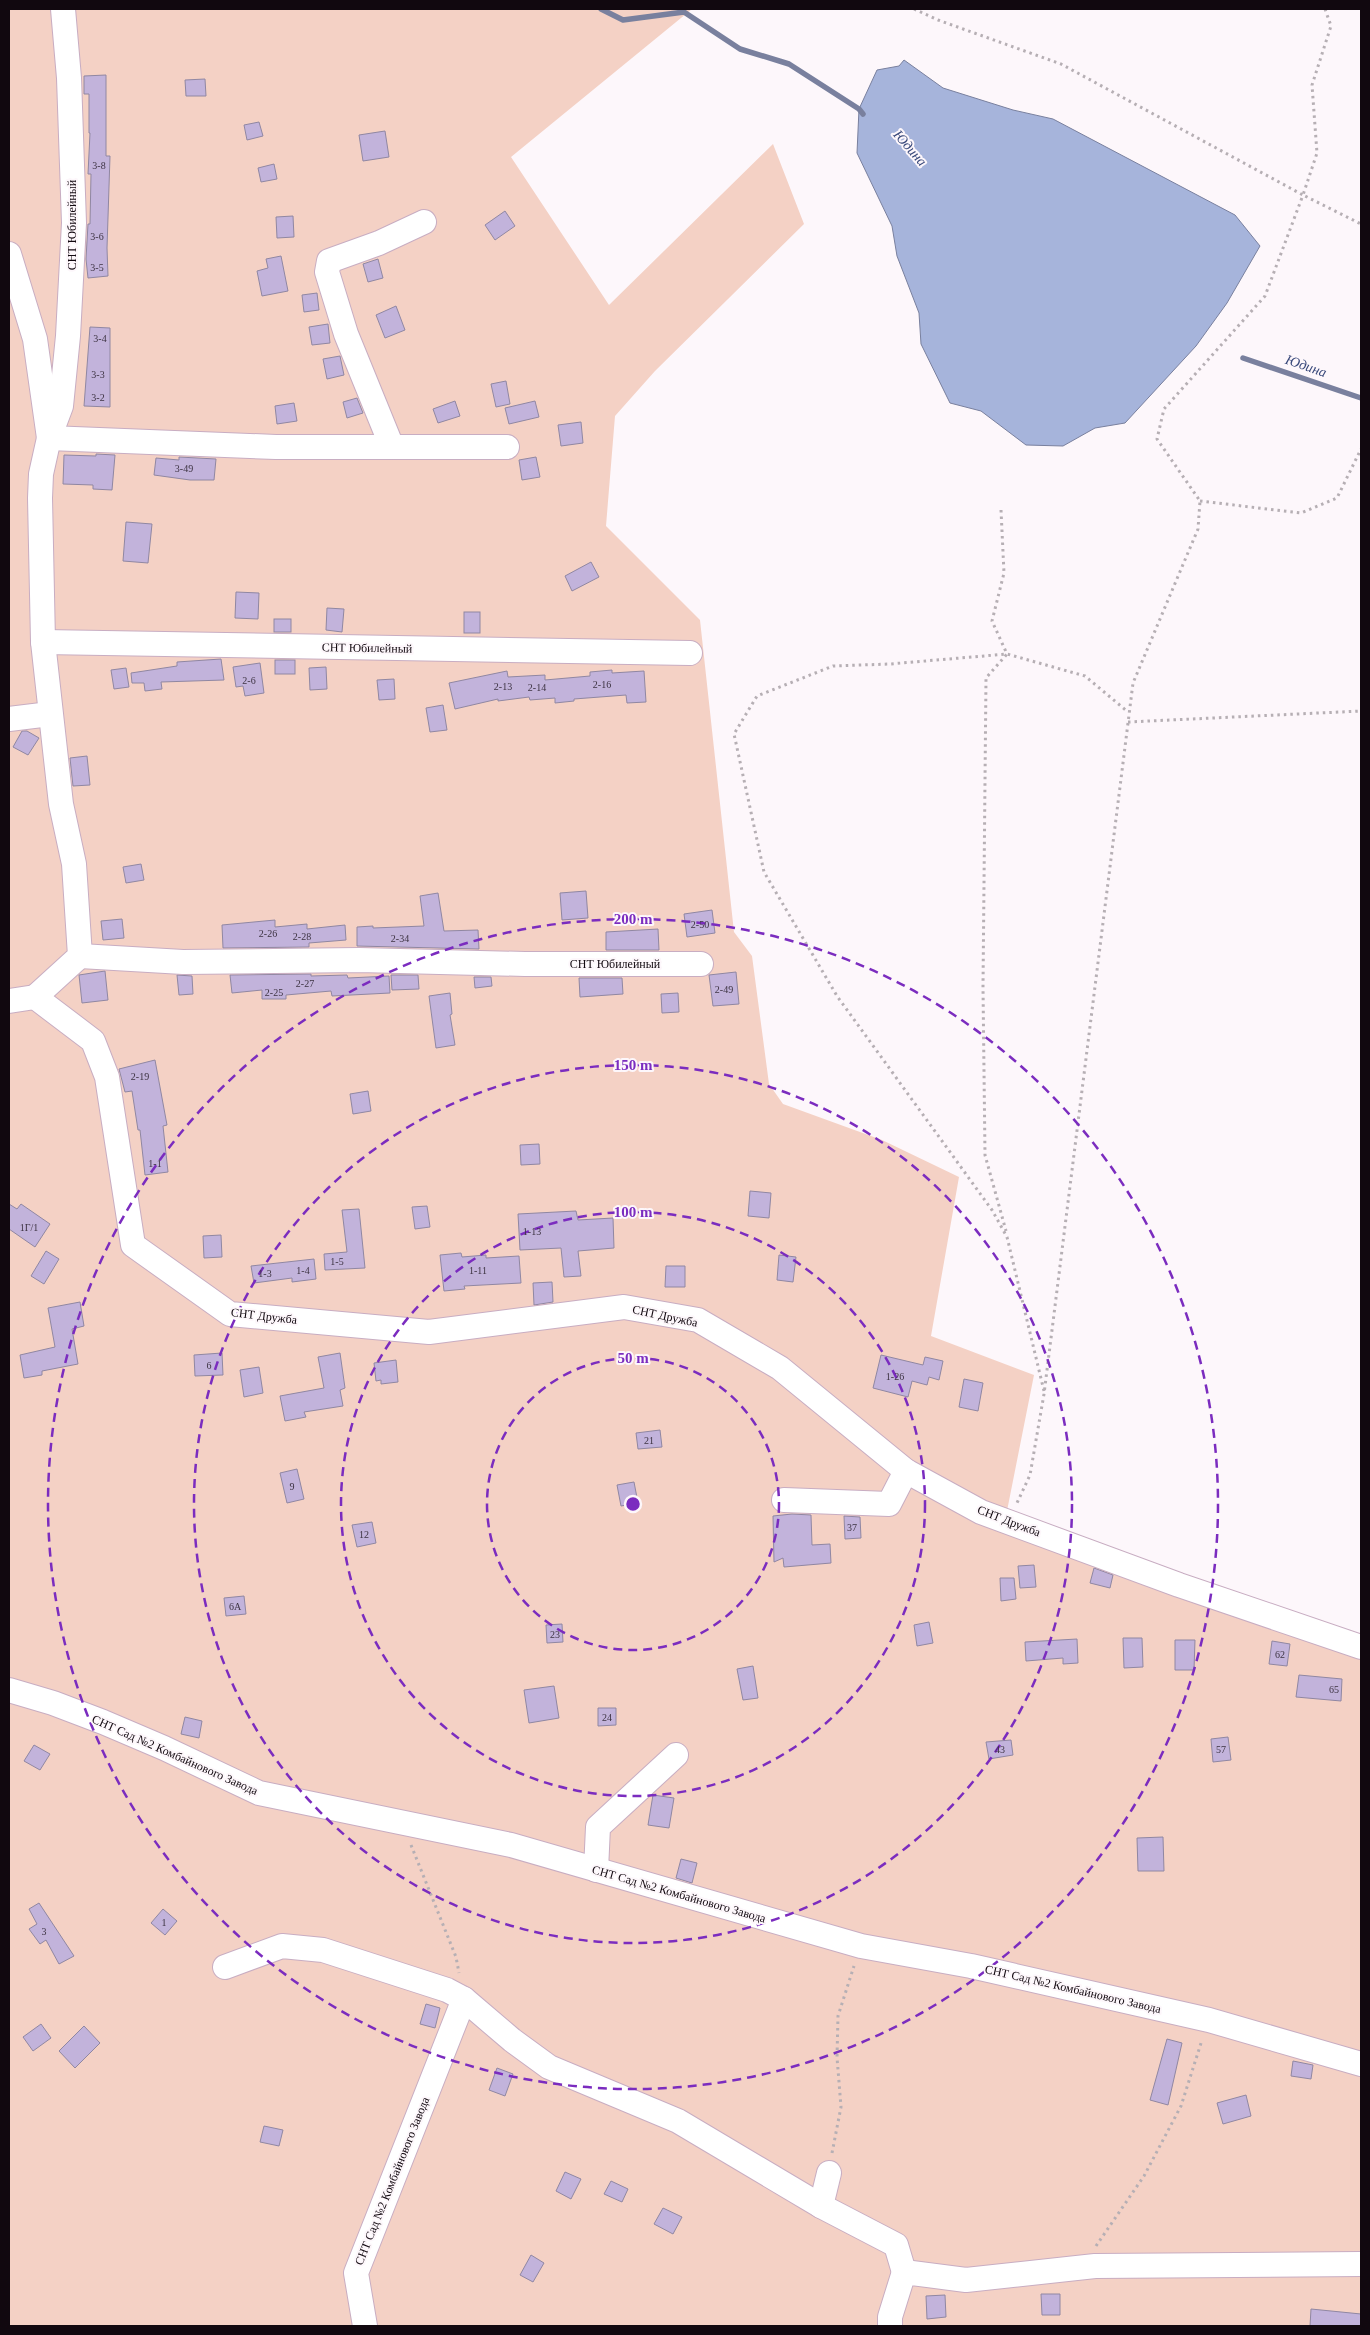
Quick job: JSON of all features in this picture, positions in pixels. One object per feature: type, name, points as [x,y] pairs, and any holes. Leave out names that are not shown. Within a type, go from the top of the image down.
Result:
[{"type":"street","name":"СНТ Юбилейный","points":[[63,9],[69,78],[74,223],[62,406],[49,438],[41,474],[40,498],[43,642],[61,804],[74,864],[80,956],[183,962],[359,960],[525,964],[701,964]]},
{"type":"street","points":[[392,447],[346,334],[327,272],[329,261],[380,243],[424,222]]},
{"type":"street","points":[[9,254],[35,339],[49,438],[276,447],[507,446]]},
{"type":"street","name":"СНТ Юбилейный","points":[[43,642],[690,653]]},
{"type":"street","points":[[9,719],[50,714]]},
{"type":"street","points":[[9,1001],[35,997],[80,956]]},
{"type":"street","name":"СНТ Дружба","points":[[35,997],[93,1041],[107,1077],[133,1245],[230,1314],[428,1332],[624,1307],[698,1320],[780,1368],[906,1471],[981,1512],[1180,1585],[1361,1647]]},
{"type":"street","points":[[784,1500],[889,1504],[906,1471]]},
{"type":"street","name":"СНТ Сад №2 Комбайнового Завода","points":[[9,1690],[52,1703],[103,1722],[164,1748],[259,1793],[511,1845],[861,1946],[972,1966],[1208,2020],[1361,2064]]},
{"type":"street","points":[[596,1870],[598,1827],[676,1755]]},
{"type":"street","points":[[225,1966],[282,1946],[323,1950],[424,1982],[464,1999],[512,2040],[550,2067],[678,2121],[821,2206],[896,2245],[904,2272],[890,2317],[890,2326]]},
{"type":"street","name":"СНТ Сад №2 Комбайнового Завода","points":[[365,2326],[356,2273],[464,1999]]},
{"type":"street","points":[[821,2206],[829,2173]]},
{"type":"street","points":[[904,2272],[966,2280],[1095,2257],[1361,2264]]},
{"type":"path","points":[[914,9],[938,20],[1061,64],[1303,195],[1361,224]]},
{"type":"path","points":[[1008,1522],[1030,1475],[1044,1394],[1133,683],[1198,529],[1200,501],[1158,439],[1164,409],[1265,296],[1317,153],[1312,85],[1331,26],[1325,9]]},
{"type":"path","points":[[1200,501],[1301,513],[1337,498],[1361,450]]},
{"type":"path","points":[[1001,510],[1004,573],[992,622],[1007,654]]},
{"type":"path","points":[[1007,1237],[992,1210],[838,996],[764,872],[734,734],[758,696],[833,666],[890,664],[1007,654],[1085,676],[1128,712]]},
{"type":"path","points":[[1007,654],[986,678],[985,1155],[1007,1237],[1044,1394]]},
{"type":"path","points":[[1128,722],[1361,711]]},
{"type":"path","points":[[402,1822],[456,1957],[464,1999]]},
{"type":"path","points":[[829,2173],[841,2107],[837,2057],[838,2016],[861,1946]]},
{"type":"path","points":[[1095,2257],[1144,2176],[1181,2106],[1208,2020]]},
{"type":"shaded area","points":[[9,9],[692,9],[511,157],[609,305],[773,144],[804,224],[655,371],[615,416],[606,526],[700,620],[734,932],[752,956],[769,1084],[783,1104],[882,1140],[959,1177],[931,1336],[1034,1375],[1004,1526],[1361,1654],[1361,2326],[9,2326]]},
{"type":"water","points":[[904,60],[943,88],[1013,110],[1053,119],[1235,215],[1260,246],[1227,303],[1196,346],[1125,423],[1095,428],[1063,446],[1026,445],[981,411],[950,403],[921,344],[919,313],[897,256],[892,226],[857,153],[859,109],[877,70],[899,66]]},
{"type":"building","points":[[106,75],[106,156],[110,156],[108,276],[88,278],[86,259],[88,224],[90,224],[91,174],[88,174],[89,94],[84,94],[84,76]]},
{"type":"building","points":[[205,79],[206,96],[186,96],[185,80]]},
{"type":"building","points":[[259,122],[263,136],[247,140],[244,125]]},
{"type":"building","points":[[385,131],[389,157],[363,161],[359,135]]},
{"type":"building","points":[[274,164],[277,179],[261,182],[258,168]]},
{"type":"building","points":[[505,211],[515,226],[495,240],[485,225]]},
{"type":"building","points":[[293,216],[294,237],[277,238],[276,217]]},
{"type":"building","points":[[281,256],[288,291],[262,296],[257,271],[268,268],[266,259]]},
{"type":"building","points":[[378,259],[383,278],[368,282],[363,264]]},
{"type":"building","points":[[317,293],[319,310],[304,312],[302,295]]},
{"type":"building","points":[[396,306],[405,330],[385,338],[376,315]]},
{"type":"building","points":[[328,324],[330,343],[312,345],[309,327]]},
{"type":"building","points":[[90,327],[110,328],[110,407],[84,406]]},
{"type":"building","points":[[340,356],[344,375],[327,379],[323,359]]},
{"type":"building","points":[[506,381],[510,404],[496,407],[491,384]]},
{"type":"building","points":[[357,398],[363,413],[347,418],[343,402]]},
{"type":"building","points":[[455,401],[460,416],[438,423],[433,409]]},
{"type":"building","points":[[535,401],[539,417],[509,424],[505,408]]},
{"type":"building","points":[[294,403],[297,421],[277,424],[275,406]]},
{"type":"building","points":[[581,422],[583,443],[561,446],[558,425]]},
{"type":"building","points":[[96,454],[115,455],[112,490],[93,489],[93,485],[63,484],[64,455],[96,456]]},
{"type":"building","points":[[179,457],[216,459],[214,480],[190,480],[154,475],[156,458],[179,460]]},
{"type":"building","points":[[536,457],[540,477],[522,480],[519,460]]},
{"type":"building","points":[[126,522],[152,524],[148,563],[123,561]]},
{"type":"building","points":[[591,562],[599,577],[572,591],[565,576]]},
{"type":"building","points":[[236,592],[259,593],[258,619],[235,618]]},
{"type":"building","points":[[327,608],[344,609],[342,632],[326,630]]},
{"type":"building","points":[[464,612],[480,612],[480,633],[464,633]]},
{"type":"building","points":[[274,619],[291,619],[291,632],[274,632]]},
{"type":"building","points":[[221,659],[224,680],[161,682],[162,689],[145,691],[144,683],[132,683],[131,673],[177,666],[177,662]]},
{"type":"building","points":[[275,660],[295,660],[295,674],[275,674]]},
{"type":"building","points":[[260,663],[264,693],[245,696],[243,686],[236,687],[233,667]]},
{"type":"building","points":[[326,667],[327,689],[310,690],[309,668]]},
{"type":"building","points":[[126,668],[129,687],[114,689],[111,670]]},
{"type":"building","points":[[612,670],[612,673],[644,671],[646,702],[627,703],[626,695],[574,699],[574,701],[555,703],[555,698],[530,700],[529,697],[498,701],[498,699],[455,709],[449,683],[507,671],[508,677],[545,675],[545,680],[590,676],[590,672]]},
{"type":"building","points":[[394,679],[395,699],[379,700],[377,680]]},
{"type":"building","points":[[443,705],[447,730],[430,732],[426,708]]},
{"type":"building","points":[[22,731],[27,731],[39,738],[28,755],[13,747]]},
{"type":"building","points":[[87,756],[90,785],[73,786],[70,758]]},
{"type":"building","points":[[141,864],[144,880],[126,883],[123,867]]},
{"type":"building","points":[[586,891],[588,918],[562,920],[560,893]]},
{"type":"building","points":[[438,893],[444,931],[478,930],[479,949],[357,946],[357,927],[424,926],[420,896]]},
{"type":"building","points":[[712,910],[715,933],[687,937],[684,914]]},
{"type":"building","points":[[122,919],[124,938],[103,940],[101,921]]},
{"type":"building","points":[[275,920],[275,927],[307,924],[307,929],[345,925],[346,940],[309,943],[309,947],[223,948],[222,925]]},
{"type":"building","points":[[658,929],[659,950],[606,950],[606,932]]},
{"type":"building","points":[[105,971],[108,1000],[82,1003],[79,975]]},
{"type":"building","points":[[736,972],[739,1004],[713,1006],[709,975]]},
{"type":"building","points":[[311,974],[311,976],[347,975],[348,978],[389,976],[390,993],[332,996],[331,991],[286,995],[286,999],[262,999],[262,990],[232,993],[230,975]]},
{"type":"building","points":[[177,975],[192,976],[193,994],[179,995]]},
{"type":"building","points":[[391,975],[418,975],[419,989],[392,990]]},
{"type":"building","points":[[474,977],[491,977],[492,986],[475,988]]},
{"type":"building","points":[[579,978],[622,978],[623,994],[580,997]]},
{"type":"building","points":[[450,993],[452,1014],[450,1015],[455,1045],[436,1048],[429,996]]},
{"type":"building","points":[[678,993],[679,1012],[662,1013],[661,994]]},
{"type":"building","points":[[155,1060],[167,1125],[163,1126],[168,1172],[145,1175],[140,1130],[138,1130],[132,1091],[125,1092],[119,1069]]},
{"type":"building","points":[[368,1091],[371,1111],[353,1114],[350,1094]]},
{"type":"building","points":[[539,1144],[540,1164],[521,1165],[520,1145]]},
{"type":"building","points":[[750,1191],[771,1193],[769,1218],[748,1216]]},
{"type":"building","points":[[9,1204],[17,1209],[21,1204],[50,1224],[35,1247],[9,1229]]},
{"type":"building","points":[[427,1206],[430,1227],[415,1229],[412,1207]]},
{"type":"building","points":[[359,1209],[365,1268],[325,1270],[324,1254],[347,1252],[342,1210]]},
{"type":"building","points":[[576,1211],[578,1220],[613,1218],[614,1248],[578,1251],[581,1276],[564,1277],[561,1248],[520,1250],[518,1214]]},
{"type":"building","points":[[221,1235],[222,1257],[204,1258],[203,1236]]},
{"type":"building","points":[[46,1251],[59,1259],[44,1284],[31,1276]]},
{"type":"building","points":[[461,1253],[462,1257],[486,1255],[486,1258],[519,1256],[521,1283],[464,1286],[465,1289],[444,1291],[440,1255]]},
{"type":"building","points":[[779,1255],[796,1257],[793,1282],[777,1280]]},
{"type":"building","points":[[314,1259],[316,1279],[292,1282],[292,1278],[254,1283],[251,1266]]},
{"type":"building","points":[[666,1266],[685,1266],[685,1287],[665,1287]]},
{"type":"building","points":[[552,1282],[553,1302],[534,1305],[533,1283]]},
{"type":"building","points":[[80,1302],[84,1326],[72,1329],[78,1364],[42,1371],[42,1375],[24,1378],[20,1355],[55,1347],[48,1308]]},
{"type":"building","points":[[222,1353],[223,1375],[195,1376],[194,1355]]},
{"type":"building","points":[[340,1353],[345,1388],[340,1390],[343,1406],[304,1412],[306,1417],[285,1421],[280,1396],[324,1388],[318,1357]]},
{"type":"building","points":[[881,1355],[923,1365],[925,1357],[943,1361],[939,1380],[929,1377],[927,1385],[912,1381],[908,1397],[873,1388]]},
{"type":"building","points":[[396,1360],[398,1382],[381,1384],[381,1380],[376,1381],[374,1363]]},
{"type":"building","points":[[259,1367],[263,1393],[244,1397],[240,1370]]},
{"type":"building","points":[[964,1379],[983,1383],[978,1411],[959,1407]]},
{"type":"building","points":[[660,1430],[662,1447],[638,1449],[636,1433]]},
{"type":"building","points":[[297,1469],[304,1499],[287,1503],[280,1473]]},
{"type":"building","points":[[634,1482],[638,1503],[621,1506],[617,1485]]},
{"type":"building","points":[[811,1515],[812,1545],[830,1544],[831,1563],[784,1567],[783,1558],[774,1562],[773,1516]]},
{"type":"building","points":[[844,1516],[860,1517],[861,1538],[845,1539]]},
{"type":"building","points":[[372,1522],[376,1543],[357,1547],[352,1525]]},
{"type":"building","points":[[1034,1565],[1036,1587],[1020,1588],[1018,1566]]},
{"type":"building","points":[[1094,1568],[1113,1575],[1110,1588],[1090,1583]]},
{"type":"building","points":[[1000,1578],[1014,1578],[1016,1599],[1001,1601]]},
{"type":"building","points":[[244,1596],[246,1614],[226,1616],[224,1598]]},
{"type":"building","points":[[929,1622],[933,1643],[917,1646],[914,1625]]},
{"type":"building","points":[[562,1624],[563,1642],[547,1643],[546,1625]]},
{"type":"building","points":[[1123,1638],[1142,1638],[1143,1667],[1124,1668]]},
{"type":"building","points":[[1077,1639],[1078,1663],[1063,1664],[1063,1658],[1026,1661],[1025,1642]]},
{"type":"building","points":[[1175,1640],[1195,1640],[1194,1670],[1175,1670]]},
{"type":"building","points":[[1272,1641],[1290,1644],[1287,1666],[1269,1664]]},
{"type":"building","points":[[753,1666],[758,1698],[743,1700],[737,1669]]},
{"type":"building","points":[[1299,1675],[1342,1679],[1341,1701],[1296,1697]]},
{"type":"building","points":[[554,1686],[559,1718],[529,1723],[524,1690]]},
{"type":"building","points":[[598,1708],[616,1708],[616,1725],[598,1726]]},
{"type":"building","points":[[185,1717],[202,1721],[199,1738],[181,1734]]},
{"type":"building","points":[[1228,1737],[1231,1760],[1213,1762],[1211,1739]]},
{"type":"building","points":[[1011,1740],[1013,1755],[989,1759],[986,1742]]},
{"type":"building","points":[[34,1745],[50,1754],[40,1770],[24,1761]]},
{"type":"building","points":[[653,1795],[674,1798],[669,1828],[648,1825]]},
{"type":"building","points":[[1163,1837],[1164,1871],[1138,1871],[1137,1838]]},
{"type":"building","points":[[681,1859],[697,1863],[692,1883],[676,1878]]},
{"type":"building","points":[[39,1903],[74,1956],[59,1964],[46,1940],[40,1944],[29,1929],[37,1924],[29,1909]]},
{"type":"building","points":[[163,1909],[177,1921],[165,1935],[151,1923]]},
{"type":"building","points":[[426,2004],[440,2008],[435,2028],[420,2024]]},
{"type":"building","points":[[41,2024],[51,2038],[33,2051],[23,2037]]},
{"type":"building","points":[[84,2026],[100,2043],[75,2068],[59,2051]]},
{"type":"building","points":[[1167,2039],[1182,2043],[1168,2105],[1150,2100]]},
{"type":"building","points":[[1293,2061],[1313,2065],[1311,2079],[1291,2076]]},
{"type":"building","points":[[497,2068],[513,2074],[505,2096],[489,2090]]},
{"type":"building","points":[[1246,2095],[1251,2116],[1223,2124],[1217,2103]]},
{"type":"building","points":[[264,2126],[283,2130],[279,2146],[260,2142]]},
{"type":"building","points":[[565,2172],[581,2179],[571,2199],[556,2191]]},
{"type":"building","points":[[611,2181],[628,2189],[622,2202],[604,2194]]},
{"type":"building","points":[[663,2208],[682,2217],[673,2234],[654,2224]]},
{"type":"building","points":[[531,2255],[544,2263],[533,2282],[520,2275]]},
{"type":"building","points":[[1041,2294],[1060,2294],[1060,2315],[1042,2315]]},
{"type":"building","points":[[945,2295],[946,2317],[927,2319],[926,2296]]},
{"type":"building","points":[[1311,2309],[1361,2314],[1361,2326],[1310,2326]]},
{"type":"waterway","name":"Юдина","points":[[601,9],[623,20],[684,12],[740,49],[789,64],[859,109],[863,114]]},
{"type":"waterway","name":"Юдина","points":[[1243,358],[1361,398]]}]
